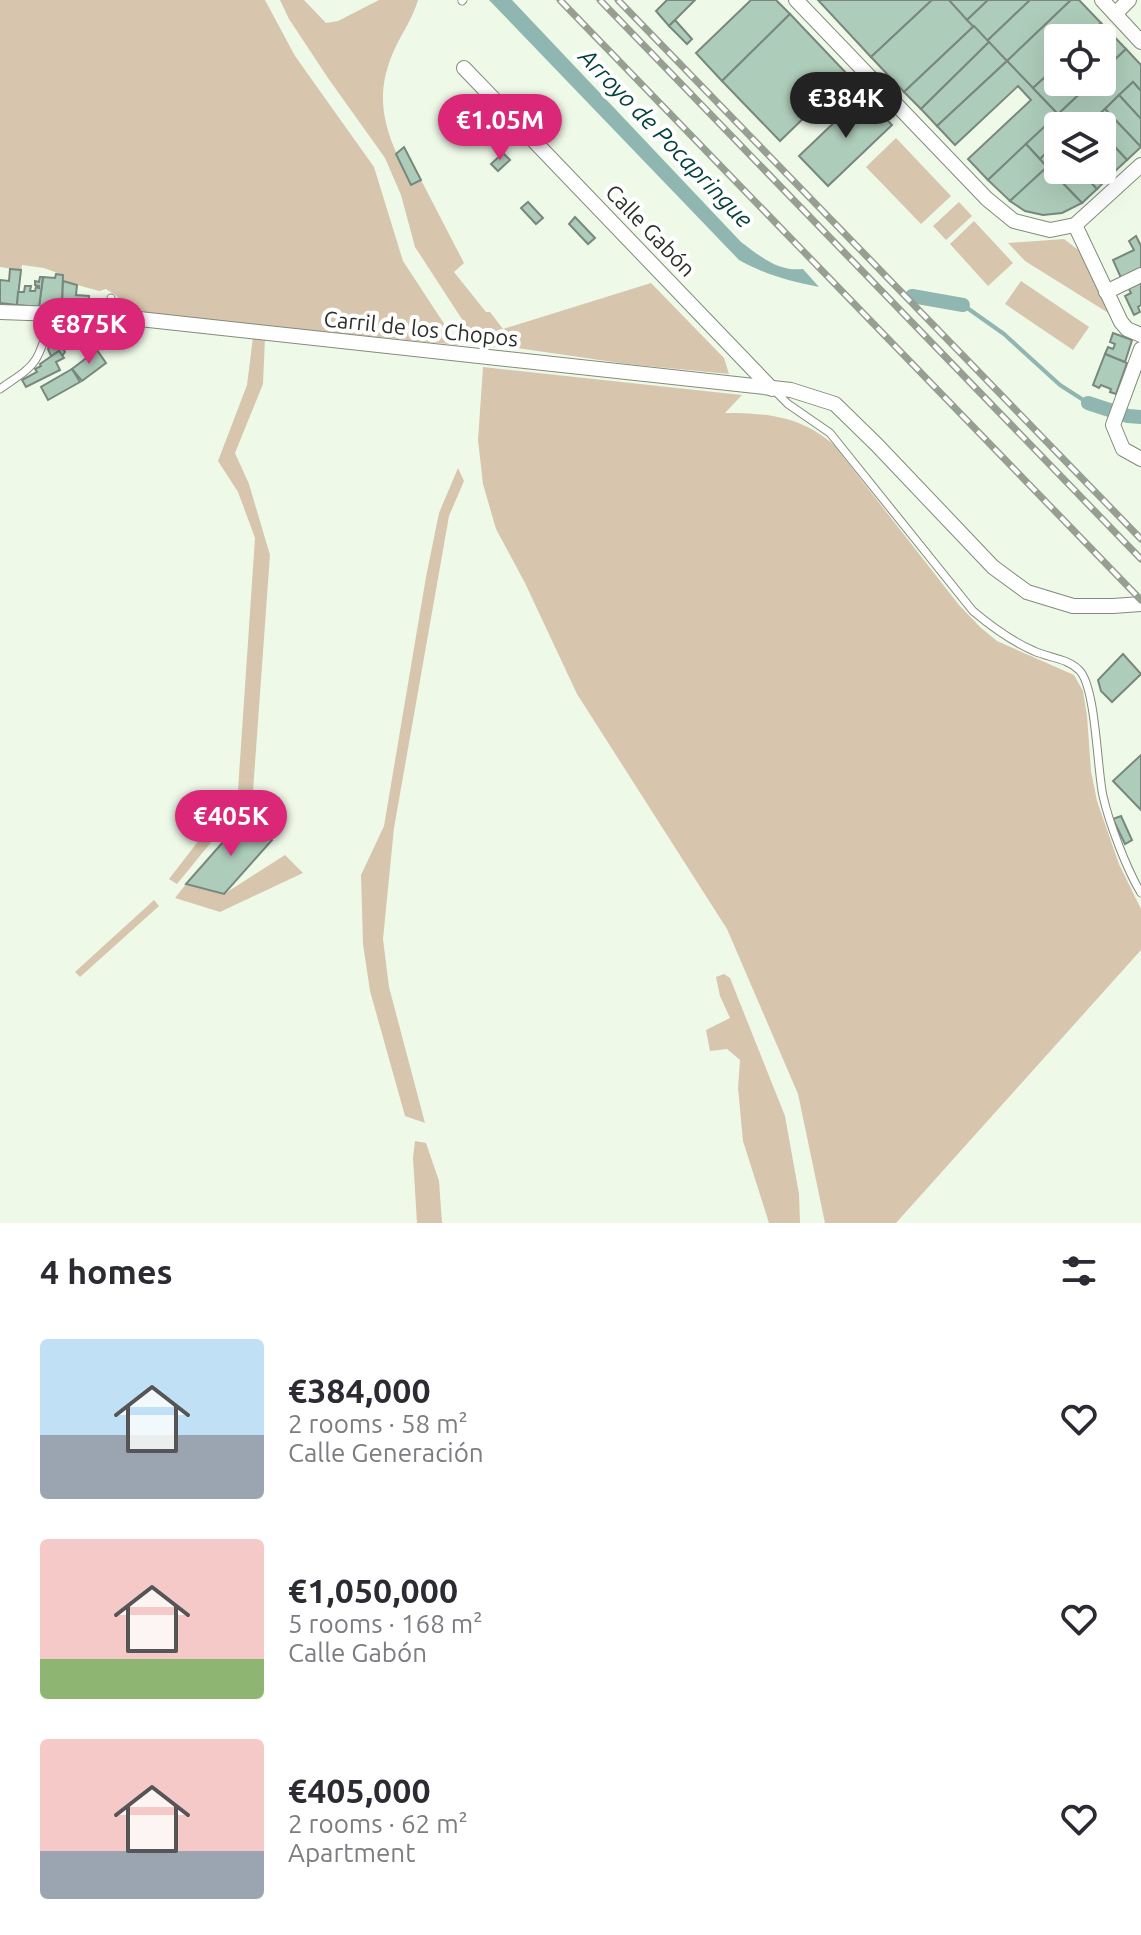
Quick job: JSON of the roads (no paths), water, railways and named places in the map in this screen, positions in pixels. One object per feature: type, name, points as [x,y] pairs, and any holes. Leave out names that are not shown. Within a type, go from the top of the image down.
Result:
[{"type":"street","points":[[796,0],[987,199],[1014,221],[1050,230],[1075,225],[1141,165]]},
{"type":"street","points":[[1102,0],[1141,42]]},
{"type":"street","points":[[1115,14],[1129,0]]},
{"type":"street","name":"Calle Gabón","points":[[464,68],[772,389]]},
{"type":"street","points":[[1075,225],[1121,322],[1127,329],[1141,335]]},
{"type":"street","points":[[1106,292],[1141,275]]},
{"type":"street","name":"Carril de los Chopos","points":[[0,312],[112,316],[791,390],[835,404],[993,567],[1027,592],[1073,606],[1141,604]]},
{"type":"street","points":[[1141,349],[1116,416],[1123,449],[1141,459]]},
{"type":"lane","points":[[111,298],[112,316]]},
{"type":"lane","points":[[0,389],[35,360],[51,315]]},
{"type":"lane","points":[[772,389],[830,433],[973,611],[998,632],[1038,653],[1066,661],[1081,671],[1090,689],[1103,798],[1141,893]]},
{"type":"water","points":[[489,0],[512,0],[741,242],[777,265],[803,269],[819,287],[778,277],[739,260]]},
{"type":"waterway","name":"Arroyo de Pocapringue","points":[[912,296],[963,305]]},
{"type":"waterway","name":"Arroyo de Pocapringue","points":[[963,305],[1004,334],[1060,385],[1088,403]]},
{"type":"waterway","name":"Arroyo de Pocapringue","points":[[1088,403],[1141,417]]},
{"type":"railway","points":[[560,0],[1141,600]]},
{"type":"railway","points":[[600,0],[1141,559]]},
{"type":"railway","points":[[618,0],[1141,539]]}]
